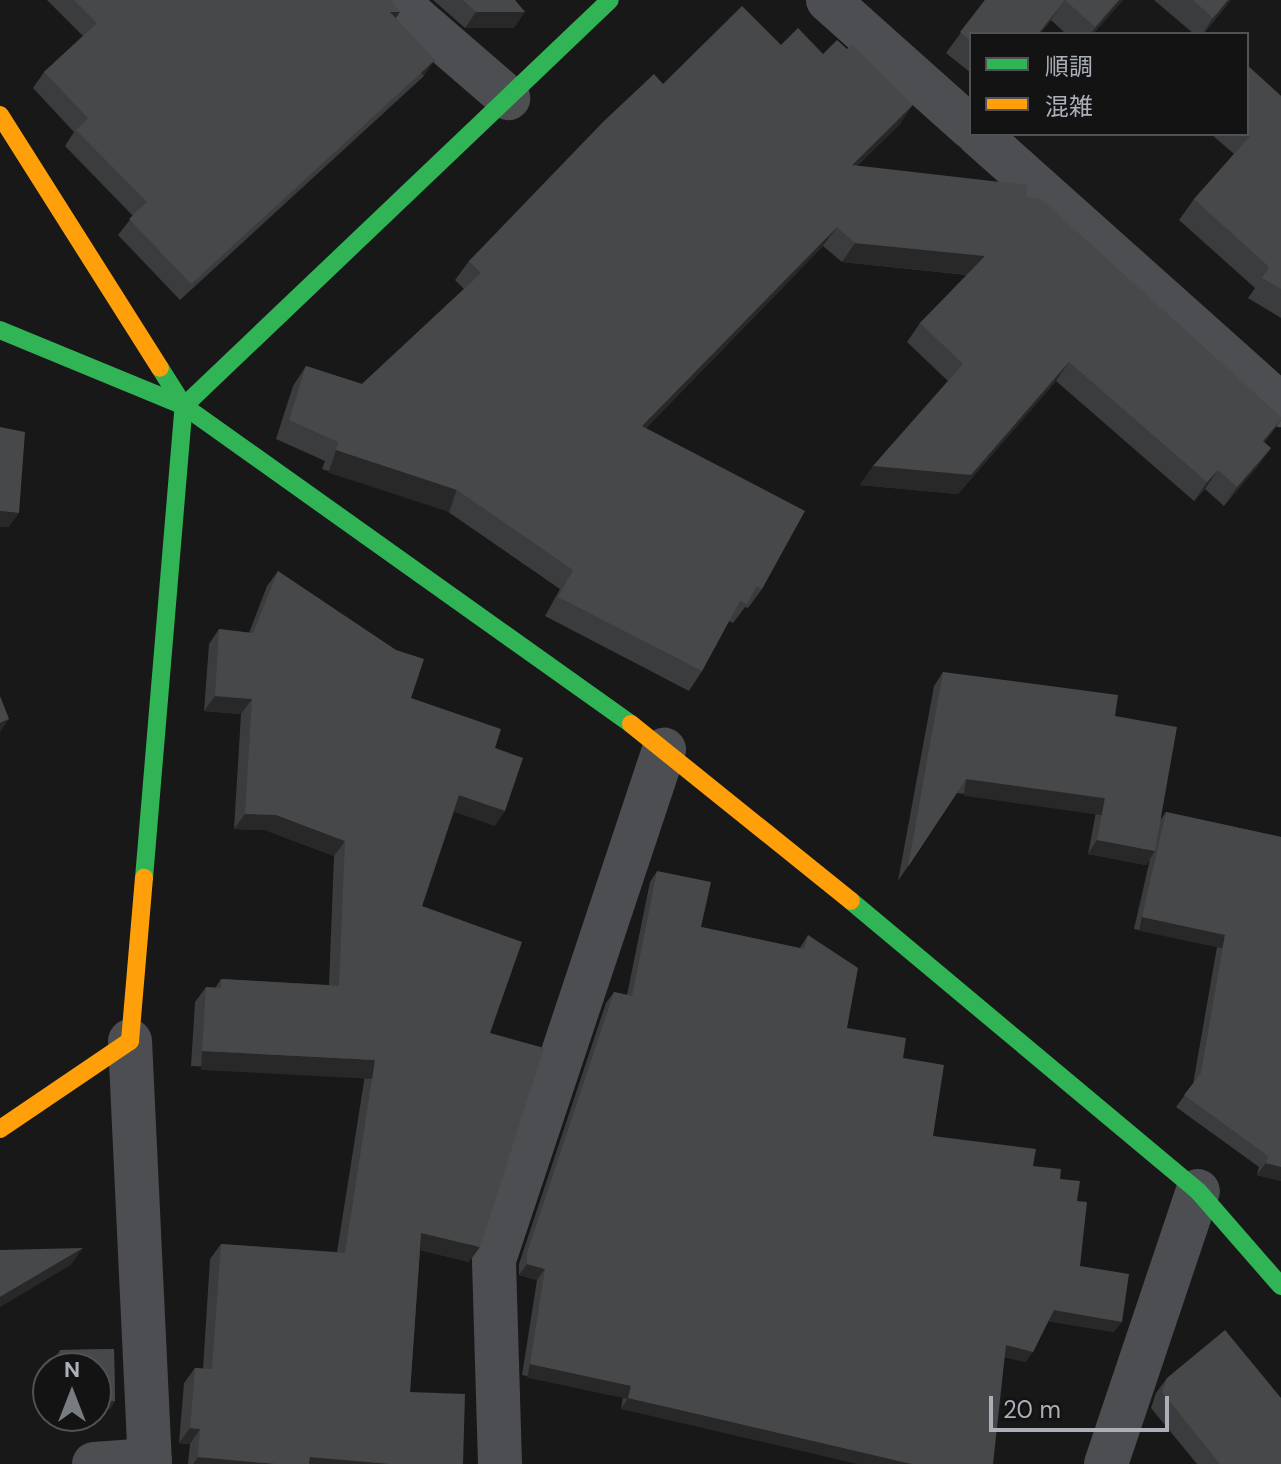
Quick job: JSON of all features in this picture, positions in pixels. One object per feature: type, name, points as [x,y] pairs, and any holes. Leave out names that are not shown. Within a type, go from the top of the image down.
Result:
[{"type":"street","points":[[395,0],[508,98]]},
{"type":"street","points":[[184,406],[610,0]]},
{"type":"street","points":[[828,0],[969,126]]},
{"type":"street","points":[[0,115],[184,406],[130,1041],[150,1462],[94,1464]]},
{"type":"street","points":[[980,136],[1281,405]]},
{"type":"street","points":[[0,330],[184,406],[664,750],[1198,1191],[1281,1286]]},
{"type":"street","points":[[500,1464],[494,1260],[664,750]]},
{"type":"street","points":[[0,1129],[130,1041]]},
{"type":"street","points":[[1106,1464],[1198,1191]]},
{"type":"building","points":[[74,0],[390,0],[400,12],[390,12],[435,60],[191,284],[129,219],[147,202],[76,130],[88,118],[44,72],[97,23]]},
{"type":"building","points":[[463,0],[515,0],[525,12],[476,12]]},
{"type":"building","points":[[985,0],[1065,0],[1040,32],[969,32],[969,39],[960,32]]},
{"type":"building","points":[[1065,0],[1119,0],[1095,27]]},
{"type":"building","points":[[1193,0],[1228,0],[1213,18]]},
{"type":"building","points":[[742,6],[781,45],[798,28],[823,54],[837,40],[847,49],[852,44],[913,105],[852,165],[1027,185],[1026,197],[1041,199],[1281,417],[1263,441],[1271,448],[1237,487],[1218,470],[1207,482],[1069,362],[971,475],[873,466],[963,364],[920,323],[985,256],[855,243],[837,227],[642,426],[805,511],[762,589],[757,586],[747,604],[740,601],[702,671],[558,597],[573,570],[457,490],[336,450],[338,442],[289,420],[306,366],[362,384],[481,273],[469,261],[604,121],[654,74],[663,84]]},
{"type":"building","points":[[1249,67],[1281,96],[1281,289],[1262,278],[1269,267],[1194,199],[1250,136]]},
{"type":"building","points":[[0,427],[25,432],[19,513],[0,511]]},
{"type":"building","points":[[278,571],[396,650],[424,659],[411,698],[501,729],[495,748],[523,758],[505,811],[459,795],[422,906],[522,942],[490,1033],[544,1048],[480,1247],[421,1233],[410,1392],[465,1394],[463,1464],[391,1464],[310,1457],[309,1464],[277,1464],[198,1457],[200,1429],[190,1428],[195,1368],[212,1369],[221,1244],[345,1253],[375,1060],[202,1051],[206,987],[221,988],[221,979],[339,986],[345,841],[276,815],[245,814],[252,699],[215,696],[219,629],[253,633]]},
{"type":"building","points":[[943,672],[1118,695],[1115,716],[1177,727],[1155,851],[1097,840],[1105,798],[966,779],[908,867]]},
{"type":"building","points":[[0,696],[9,719],[0,723]]},
{"type":"building","points":[[1166,812],[1281,837],[1281,1167],[1266,1163],[1268,1156],[1184,1095],[1201,1073],[1225,935],[1142,917]]},
{"type":"building","points":[[657,871],[711,882],[701,927],[804,949],[808,935],[858,968],[847,1028],[906,1038],[903,1058],[944,1065],[933,1136],[1036,1149],[1033,1166],[1061,1169],[1060,1179],[1080,1181],[1077,1201],[1087,1202],[1080,1266],[1129,1274],[1122,1322],[1054,1310],[1033,1352],[1006,1345],[993,1464],[911,1464],[628,1398],[631,1386],[530,1364],[545,1269],[527,1264],[527,1253],[614,992],[632,996]]},
{"type":"building","points":[[83,1248],[0,1297],[0,1250]]},
{"type":"building","points":[[1225,1330],[1281,1398],[1281,1464],[1220,1464],[1162,1392],[1167,1378]]},
{"type":"building","points":[[114,1349],[115,1401],[112,1401],[112,1352],[60,1350]]},
{"type":"traffic: fast","points":[[184,406],[610,0]]},
{"type":"traffic: fast","points":[[0,330],[184,406],[631,724]]},
{"type":"traffic: fast","points":[[144,878],[184,406],[160,368]]},
{"type":"traffic: fast","points":[[851,901],[1198,1191],[1281,1286]]},
{"type":"traffic: slow","points":[[0,115],[160,368]]},
{"type":"traffic: slow","points":[[631,724],[851,901]]},
{"type":"traffic: slow","points":[[0,1129],[130,1041],[144,878]]}]
